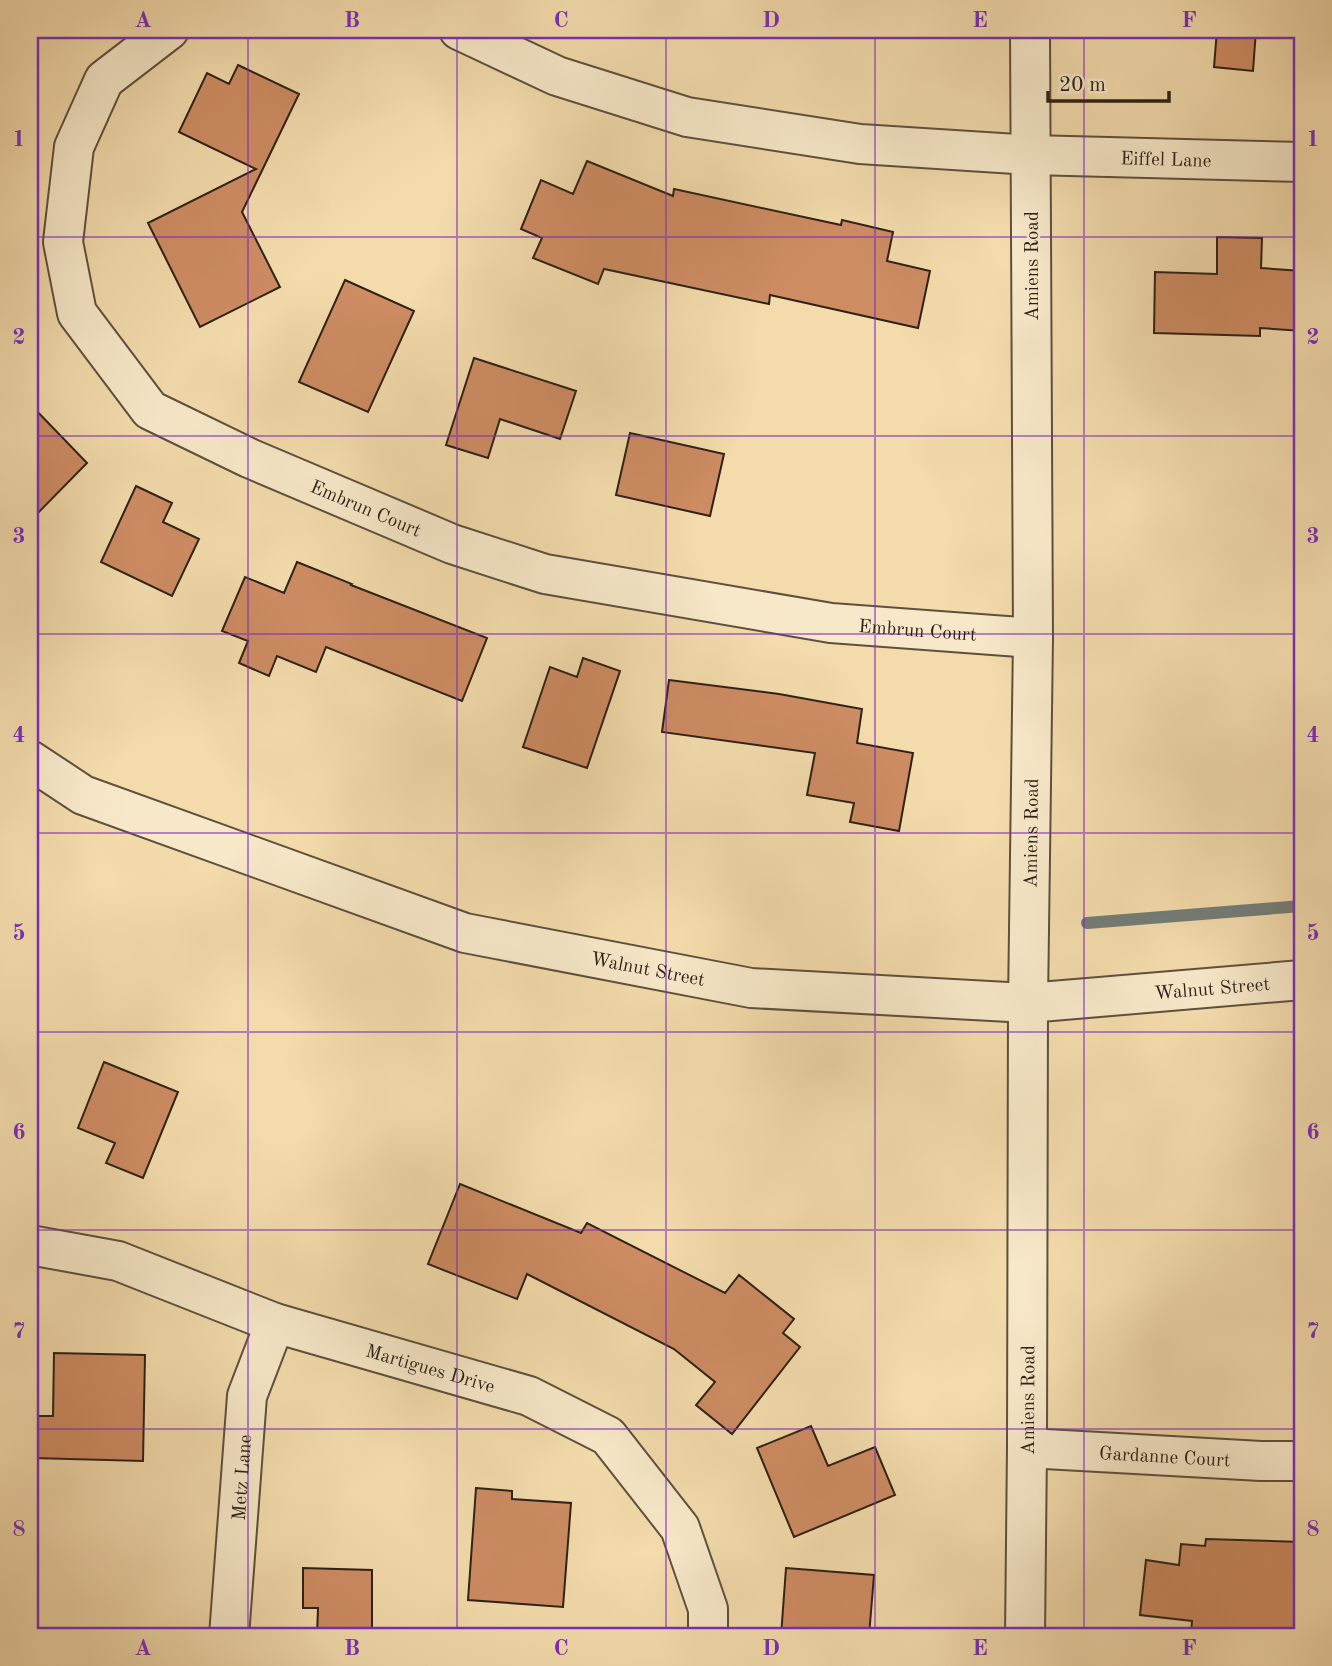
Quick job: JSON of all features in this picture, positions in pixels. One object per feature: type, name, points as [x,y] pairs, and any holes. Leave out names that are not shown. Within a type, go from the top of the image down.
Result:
[{"type":"street","name":"Embrun Court","points":[[169,30],[104,80],[74,147],[63,242],[77,313],[150,410],[249,458],[452,544],[545,574],[831,623],[1033,638]]},
{"type":"street","points":[[459,30],[557,75],[687,117],[860,144],[1031,155]]},
{"type":"street","name":"Amiens Road","points":[[1025,1636],[1033,638],[1030,30]]},
{"type":"street","name":"Eiffel Lane","points":[[1031,155],[1302,162]]},
{"type":"street","name":"Walnut Street","points":[[30,760],[83,795],[465,933],[751,988],[1028,1003],[1302,979]]},
{"type":"street","name":"Martigues Drive","points":[[30,1245],[118,1261],[275,1323],[529,1396],[608,1436],[680,1528],[708,1609],[708,1636]]},
{"type":"street","name":"Metz Lane","points":[[229,1636],[247,1396],[275,1323]]},
{"type":"street","name":"Gardanne Court","points":[[1027,1448],[1302,1461]]},
{"type":"building","points":[[1217,30],[1256,30],[1253,71],[1214,67]]},
{"type":"building","points":[[238,65],[299,94],[242,212],[280,287],[200,327],[148,223],[256,169],[179,132],[207,73],[229,84]]},
{"type":"building","points":[[587,161],[673,196],[674,189],[841,225],[842,220],[893,232],[887,261],[930,271],[918,328],[770,295],[769,304],[604,269],[598,284],[533,258],[542,238],[521,229],[541,180],[573,194]]},
{"type":"building","points":[[1217,237],[1262,238],[1261,268],[1302,271],[1302,331],[1260,328],[1260,336],[1154,333],[1155,272],[1217,274]]},
{"type":"building","points":[[345,280],[414,311],[368,412],[299,382]]},
{"type":"building","points":[[474,358],[576,391],[560,439],[500,419],[488,458],[446,445]]},
{"type":"building","points":[[30,404],[87,463],[30,521]]},
{"type":"building","points":[[630,433],[724,454],[710,516],[616,495]]},
{"type":"building","points":[[136,486],[172,503],[163,522],[199,539],[172,596],[101,562]]},
{"type":"building","points":[[297,562],[487,638],[462,701],[326,647],[316,672],[277,656],[269,676],[239,663],[248,641],[222,631],[245,577],[284,593]]},
{"type":"building","points":[[583,658],[620,671],[587,768],[523,747],[550,667],[577,677]]},
{"type":"building","points":[[669,680],[779,694],[862,709],[857,743],[913,753],[899,831],[850,822],[854,803],[807,795],[815,753],[662,732]]},
{"type":"building","points":[[104,1062],[178,1092],[143,1178],[106,1163],[115,1143],[78,1128]]},
{"type":"building","points":[[460,1184],[581,1233],[587,1223],[725,1293],[739,1275],[794,1319],[783,1333],[800,1347],[732,1434],[696,1405],[715,1382],[674,1349],[527,1274],[517,1299],[428,1264]]},
{"type":"building","points":[[54,1353],[145,1355],[143,1461],[33,1458],[33,1416],[53,1416]]},
{"type":"building","points":[[811,1426],[828,1466],[875,1447],[895,1495],[794,1537],[757,1448]]},
{"type":"building","points":[[476,1488],[512,1491],[512,1499],[571,1503],[563,1607],[468,1600]]},
{"type":"building","points":[[1206,1539],[1302,1542],[1302,1631],[1223,1628],[1222,1635],[1191,1632],[1192,1621],[1140,1615],[1146,1560],[1179,1565],[1181,1544],[1205,1546]]},
{"type":"building","points":[[303,1568],[372,1570],[372,1636],[317,1636],[318,1608],[303,1608]]},
{"type":"building","points":[[786,1568],[874,1575],[869,1636],[781,1636]]},
{"type":"waterway","points":[[1087,923],[1302,906]]}]
